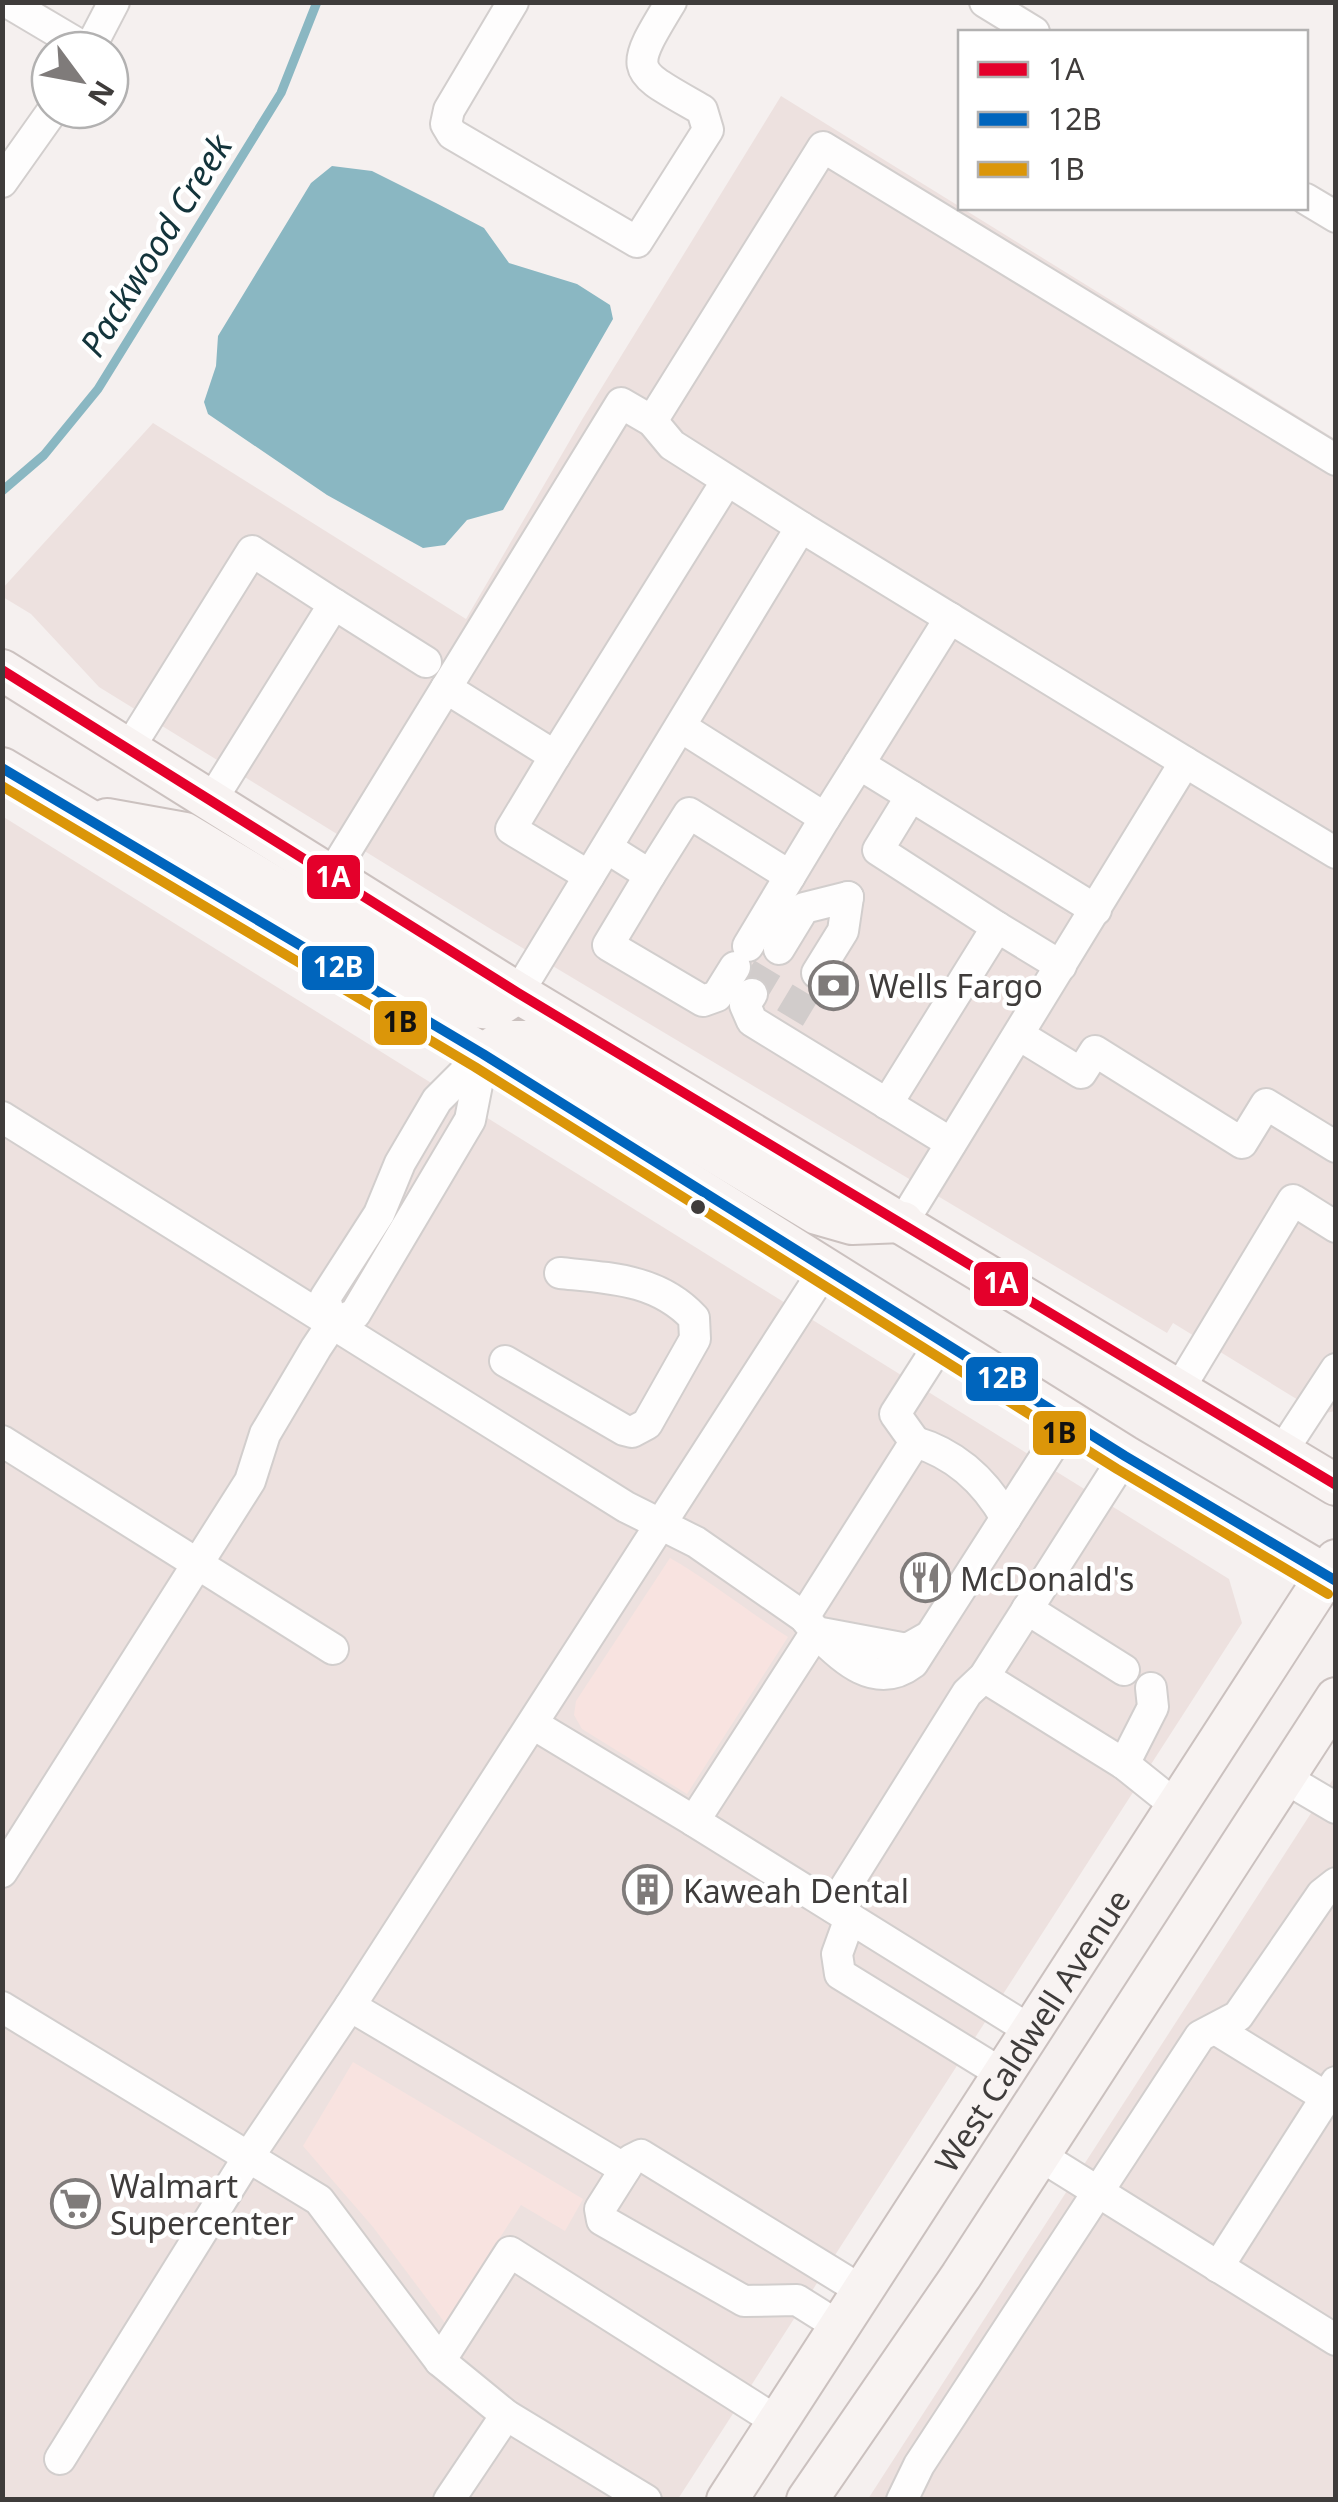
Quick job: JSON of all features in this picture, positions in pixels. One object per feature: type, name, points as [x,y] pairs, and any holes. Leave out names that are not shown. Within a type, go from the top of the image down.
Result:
[{"type":"main road","points":[[2,670],[518,993],[1336,1485]]},
{"type":"main road","points":[[2,768],[483,1054],[1125,1456],[1332,1572]]},
{"type":"main road","points":[[81,814],[185,833],[472,1006],[493,1009],[518,993]]},
{"type":"main road","points":[[483,1054],[503,1041],[530,1040],[817,1214],[852,1224],[903,1222]]},
{"type":"main road","name":"West Caldwell Avenue","points":[[727,2500],[1332,1572]]},
{"type":"main road","points":[[807,2500],[1040,2155],[1336,1698]]},
{"type":"street","points":[[7,2],[54,30]]},
{"type":"street","points":[[99,30],[114,2]]},
{"type":"street","points":[[513,2],[448,110],[446,124],[452,134],[637,242],[708,130],[702,110],[649,80],[640,66],[641,52],[671,2]]},
{"type":"street","points":[[985,2],[1031,30]]},
{"type":"street","points":[[2,182],[39,130]]},
{"type":"street","points":[[652,421],[823,147],[1336,460]]},
{"type":"street","points":[[1308,200],[1336,217]]},
{"type":"street","points":[[330,877],[622,403],[652,421],[672,445],[726,482],[1336,853]]},
{"type":"street","points":[[589,876],[511,829],[726,482]]},
{"type":"street","points":[[518,993],[802,527]]},
{"type":"street","points":[[128,750],[252,552],[426,662]]},
{"type":"street","points":[[211,802],[334,604]]},
{"type":"street","points":[[790,876],[689,813],[608,944],[703,1001],[718,996],[950,618]]},
{"type":"street","points":[[446,688],[556,756]]},
{"type":"street","points":[[681,727],[826,818]]},
{"type":"street","points":[[903,1222],[1185,762]]},
{"type":"street","points":[[859,764],[1096,910]]},
{"type":"street","points":[[911,796],[878,850],[1061,966]]},
{"type":"street","points":[[607,848],[650,876]]},
{"type":"street","points":[[848,897],[843,931],[798,961],[804,908],[848,897]]},
{"type":"street","points":[[887,1104],[996,927]]},
{"type":"street","points":[[768,1015],[887,1104],[951,1143]]},
{"type":"street","points":[[1019,1035],[1081,1074],[1094,1051],[1242,1143],[1266,1104],[1336,1147]]},
{"type":"street","points":[[2,1872],[250,1481],[266,1434],[332,1324],[355,1314],[408,1231],[436,1171],[470,1120],[483,1054]]},
{"type":"street","points":[[2,1117],[658,1526],[696,1542],[810,1625],[864,1672],[901,1672],[913,1663],[1068,1421]]},
{"type":"street","points":[[1178,1390],[1293,1200],[1336,1226]]},
{"type":"street","points":[[60,2459],[248,2156],[350,2006],[825,1269]]},
{"type":"street","points":[[505,1361],[624,1430],[632,1432],[647,1424],[695,1339],[694,1318],[672,1300],[636,1282],[560,1273]]},
{"type":"street","points":[[941,1342],[895,1414],[914,1442],[934,1448],[974,1473],[1006,1518]]},
{"type":"street","points":[[1281,1453],[1336,1369]]},
{"type":"street","points":[[2,1441],[333,1648]]},
{"type":"street","points":[[694,1821],[914,1442]]},
{"type":"street","points":[[1004,2075],[840,1974],[842,1913],[967,1693],[984,1677],[1125,1456]]},
{"type":"street","points":[[1027,1609],[1124,1670]]},
{"type":"street","points":[[984,1677],[1124,1764],[1179,1808]]},
{"type":"street","points":[[1124,1764],[1153,1707],[1151,1688]]},
{"type":"street","points":[[533,1724],[1032,2032]]},
{"type":"street","points":[[1285,1778],[1336,1808]]},
{"type":"street","points":[[902,2500],[919,2466],[1200,2036],[1238,2016],[1322,1894],[1336,1882]]},
{"type":"street","points":[[2,2006],[320,2200],[440,2361],[506,2415],[646,2500]]},
{"type":"street","points":[[350,2006],[625,2168]]},
{"type":"street","points":[[1216,2030],[1331,2090],[1218,2267]]},
{"type":"street","points":[[840,2327],[797,2300],[744,2301],[602,2220],[600,2208],[625,2168],[641,2155],[864,2292]]},
{"type":"street","points":[[1040,2155],[1336,2340]]},
{"type":"street","points":[[440,2361],[510,2252],[778,2422]]},
{"type":"street","points":[[449,2500],[506,2415]]},
{"type":"shaded area","points":[[781,96],[958,206],[958,210],[965,210],[1335,439],[1335,1411],[1321,1414],[1173,1323],[1167,1333],[494,931],[99,687],[31,614],[3,597],[2,589],[153,423],[466,619],[583,418]]},
{"type":"shaded area","points":[[2,816],[1229,1579],[1242,1623],[678,2499],[3,2499]]},
{"type":"shaded area","points":[[670,1558],[788,1637],[687,1794],[582,1729],[574,1715],[576,1701]]},
{"type":"shaded area","points":[[1335,1776],[1335,2499],[868,2499]]},
{"type":"shaded area","points":[[353,2062],[583,2199],[565,2231],[521,2205],[445,2323],[373,2227],[303,2146]]},
{"type":"water","points":[[332,166],[372,171],[436,203],[484,228],[509,263],[577,284],[610,305],[613,319],[503,510],[467,520],[445,545],[423,548],[327,495],[208,414],[204,402],[216,366],[218,336],[311,183]]},
{"type":"waterway","name":"Packwood Creek","points":[[2,491],[44,455],[98,389],[281,93],[317,2]]},
{"type":"tunnel","points":[[752,994],[779,949]]},
{"type":"tunnel","points":[[790,1018],[817,973]]},
{"type":"transit line","name":"1A","points":[[2,670],[518,993],[1336,1485]]},
{"type":"transit line","name":"12B","points":[[2,768],[483,1054],[1125,1456],[1336,1581]]},
{"type":"transit line","name":"1B","points":[[2,786],[475,1067],[1117,1469],[1328,1594]]},
{"type":"place","name":"Wells Fargo","points":[[834,985]]},
{"type":"place","name":"McDonald's","points":[[925,1578]]},
{"type":"place","name":"Kaweah Dental","points":[[648,1890]]},
{"type":"place","name":"Walmart Supercenter","points":[[75,2203]]}]
